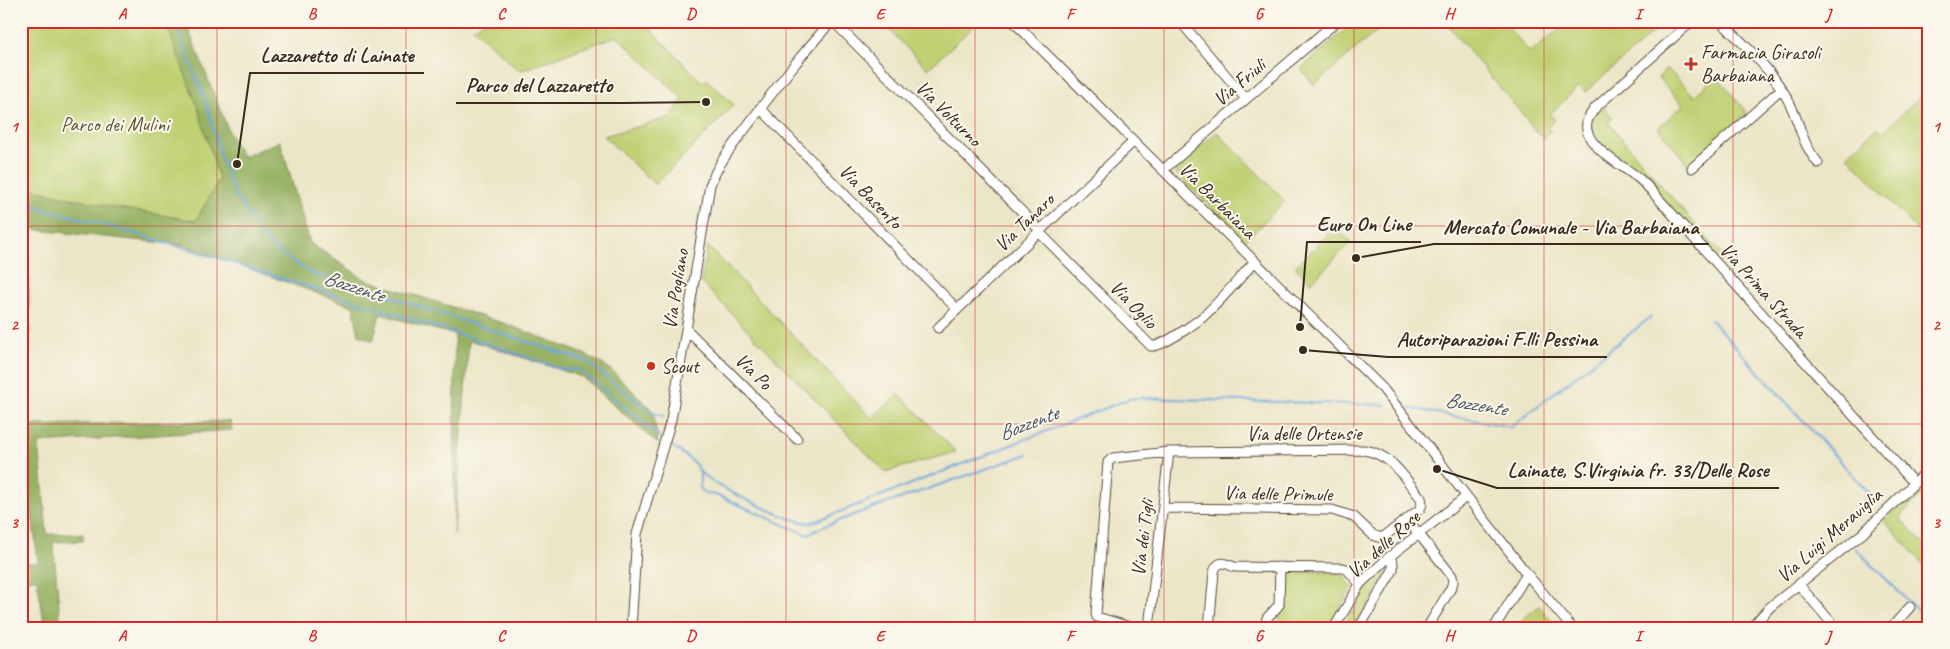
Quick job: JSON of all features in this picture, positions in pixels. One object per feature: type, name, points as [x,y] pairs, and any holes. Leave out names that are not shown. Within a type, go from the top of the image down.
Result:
[{"type":"street","name":"Via Pogliano","points":[[630,628],[636,534],[671,420],[710,184],[720,162],[760,108],[809,46],[832,21]]},
{"type":"street","name":"Via Volturno","points":[[832,21],[1039,231]]},
{"type":"street","name":"Via Barbaiana","points":[[1013,21],[1384,389],[1527,574],[1572,628]]},
{"type":"street","points":[[1180,21],[1246,99]]},
{"type":"street","name":"Via Friuli","points":[[1163,170],[1337,21]]},
{"type":"street","name":"Via Prima Strada","points":[[1692,21],[1595,108],[1587,123],[1590,138],[1601,150],[1639,178],[1657,197],[1914,483]]},
{"type":"street","points":[[1720,21],[1782,89],[1790,104],[1807,150],[1818,163]]},
{"type":"street","points":[[1692,168],[1782,89]]},
{"type":"street","name":"Via Basento","points":[[760,108],[957,309]]},
{"type":"street","name":"Via Tanaro","points":[[938,328],[1134,141]]},
{"type":"street","name":"Via Oglio","points":[[1039,231],[1151,346],[1155,347],[1206,314],[1255,261]]},
{"type":"street","name":"Via Po","points":[[686,329],[797,439]]},
{"type":"street","name":"Via delle Ortensie","points":[[1134,628],[1097,617],[1096,614],[1108,462],[1113,458],[1169,452],[1374,451],[1391,461],[1421,498],[1422,504],[1420,509],[1407,519]]},
{"type":"street","name":"Via dei Tigli","points":[[1149,628],[1169,452]]},
{"type":"street","name":"Via Luigi Meraviglia","points":[[1751,628],[1770,607],[1857,539],[1929,469]]},
{"type":"street","name":"Via delle Rose","points":[[1334,628],[1360,584],[1389,557],[1466,496]]},
{"type":"street","name":"Via delle Primule","points":[[1163,508],[1332,510],[1354,517],[1378,538],[1386,535],[1407,519]]},
{"type":"street","points":[[1407,519],[1452,576],[1451,588],[1427,628]]},
{"type":"street","points":[[1360,628],[1393,570],[1393,563],[1389,557]]},
{"type":"street","points":[[1209,628],[1214,572],[1216,566],[1221,562],[1234,567],[1343,568],[1348,569],[1360,584]]},
{"type":"street","points":[[1265,628],[1267,618],[1279,605],[1280,567]]},
{"type":"street","points":[[1494,628],[1527,574]]},
{"type":"street","points":[[1799,585],[1836,628]]},
{"type":"street","points":[[1892,628],[1910,607]]},
{"type":"green space","name":"Parco dei Mulini","points":[[21,21],[174,21],[210,109],[220,179],[196,221],[172,217],[182,246],[21,206]]},
{"type":"green space","points":[[165,21],[185,21],[233,142],[243,157],[280,141],[310,243],[364,279],[506,324],[584,354],[609,368],[653,411],[658,444],[582,377],[469,340],[454,534],[455,335],[380,314],[373,341],[359,335],[353,306],[183,245],[28,229],[30,348],[24,349],[29,425],[230,421],[232,430],[39,443],[47,534],[83,534],[83,541],[53,542],[61,628],[45,628],[37,579],[21,579],[21,563],[38,563],[23,440],[21,439],[21,224],[24,223],[21,220],[21,181],[39,191],[107,206],[196,221],[219,179],[198,108]]},
{"type":"green space","points":[[485,21],[652,21],[645,24],[703,83],[706,79],[734,105],[655,185],[604,136],[669,118],[683,99],[617,36],[519,71],[473,28]]},
{"type":"green space","points":[[889,21],[975,21],[977,23],[928,69],[884,25]]},
{"type":"green space","points":[[1356,21],[1388,21],[1314,85],[1301,69]]},
{"type":"green space","points":[[1444,21],[1502,21],[1530,53],[1570,21],[1666,21],[1585,92],[1579,86],[1550,114],[1555,120],[1547,127],[1551,131],[1543,139]]},
{"type":"green space","points":[[1667,68],[1694,96],[1717,76],[1747,113],[1689,166],[1658,128],[1683,105],[1658,78]]},
{"type":"green space","points":[[1929,88],[1929,242],[1847,156],[1877,128],[1883,132]]},
{"type":"green space","points":[[1604,107],[1613,118],[1608,122],[1732,266],[1728,270],[1628,165],[1601,144],[1592,134],[1591,123],[1594,115]]},
{"type":"green space","points":[[1217,132],[1285,201],[1245,241],[1173,170]]},
{"type":"green space","points":[[1335,227],[1351,242],[1311,283],[1295,267]]},
{"type":"green space","points":[[708,246],[871,418],[899,394],[956,452],[885,472],[701,282]]},
{"type":"green space","points":[[1929,478],[1929,488],[1902,514],[1901,520],[1929,549],[1929,570],[1884,521]]},
{"type":"green space","points":[[1384,568],[1388,571],[1355,628],[1343,628],[1369,584]]},
{"type":"green space","points":[[1290,572],[1335,572],[1344,576],[1352,587],[1328,628],[1286,628],[1277,615],[1284,608],[1285,576]]},
{"type":"green space","points":[[1539,606],[1557,628],[1512,628]]},
{"type":"waterway","points":[[174,21],[207,105],[221,158],[236,197],[264,239],[281,254],[312,274],[357,286],[586,361],[652,413],[664,416]]},
{"type":"waterway","name":"Bozzente","points":[[21,198],[44,210],[88,220],[211,256],[465,336],[561,369],[580,370],[659,436]]},
{"type":"waterway","name":"Bozzente","points":[[1409,408],[1511,427],[1651,317]]},
{"type":"waterway","name":"Bozzente","points":[[1711,320],[1870,494],[1865,498]]},
{"type":"waterway","name":"Bozzente","points":[[671,445],[693,462],[701,473],[723,488],[772,511],[811,523],[1129,399],[1386,405]]},
{"type":"waterway","name":"Bozzente","points":[[700,474],[700,487],[703,492],[719,496],[807,535],[859,513],[1028,454]]},
{"type":"waterway","name":"Bozzente","points":[[1856,549],[1929,622]]},
{"type":"place","name":"Farmacia Girasoli Barbaiana","points":[[1691,64]]},
{"type":"place","name":"Parco del Lazzaretto","points":[[706,102]]},
{"type":"place","name":"Lazzaretto di Lainate","points":[[237,164]]},
{"type":"place","name":"Mercato Comunale - Via Barbaiana","points":[[1356,258]]},
{"type":"place","name":"Euro On Line","points":[[1300,327]]},
{"type":"place","name":"Autoriparazioni F.lli Pessina","points":[[1303,350]]},
{"type":"place","name":"Scout","points":[[651,366]]},
{"type":"place","name":"Lainate, S.Virginia fr. 33/Delle Rose","points":[[1437,469]]}]
